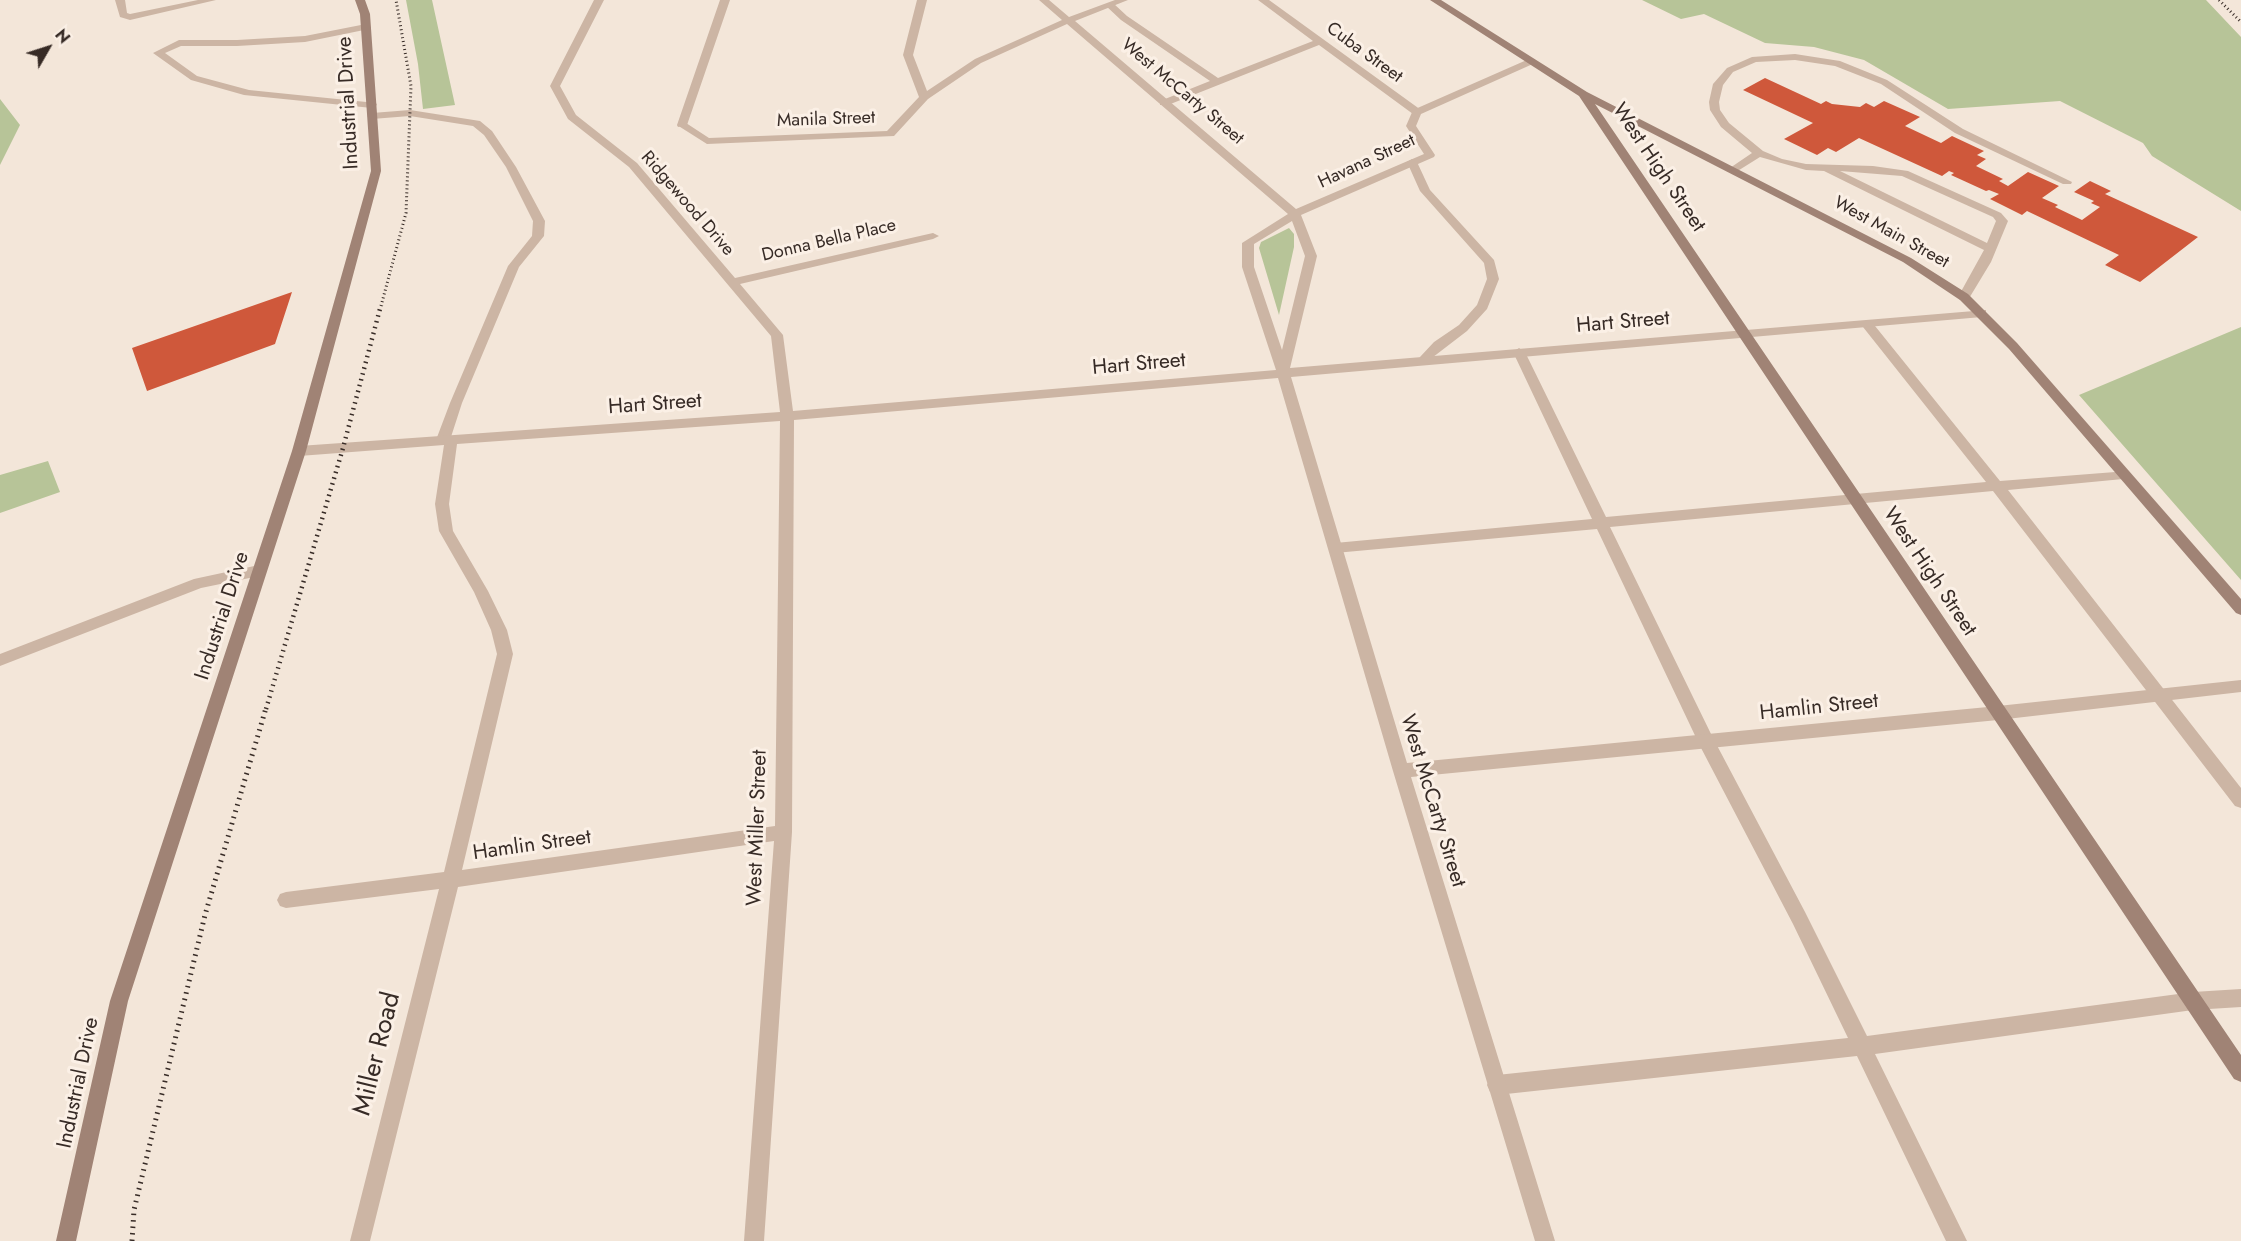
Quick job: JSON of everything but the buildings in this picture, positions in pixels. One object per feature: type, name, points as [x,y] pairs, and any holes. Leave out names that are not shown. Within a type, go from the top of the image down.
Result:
[{"type":"main road","name":"Industrial Drive","points":[[66,1241],[119,1000],[299,451],[376,171],[366,14],[360,0]]},
{"type":"main road","name":"West Main Street","points":[[1434,0],[1584,94],[1906,260],[1964,297],[1982,313],[2241,609]]},
{"type":"main road","name":"West High Street","points":[[1584,94],[1742,333],[2241,1072]]},
{"type":"street","points":[[120,0],[123,15],[130,17],[211,0]]},
{"type":"street","name":"Ridgewood Drive","points":[[599,0],[555,86],[572,117],[633,165],[777,335],[787,416]]},
{"type":"street","name":"Manila Street","points":[[725,0],[682,125],[707,141],[890,134],[924,97],[978,61],[1068,20],[1123,0]]},
{"type":"street","points":[[922,0],[908,55],[924,97]]},
{"type":"street","name":"West McCarty Street","points":[[1044,0],[1295,214],[1311,256],[1283,372]]},
{"type":"street","name":"Cuba Street","points":[[1263,0],[1418,112]]},
{"type":"street","points":[[1110,5],[1124,18],[1218,82]]},
{"type":"street","points":[[366,27],[305,39],[179,44],[158,52],[194,78],[248,93],[476,123],[488,133],[511,167],[539,221],[537,237],[514,266],[456,403],[447,440],[442,504],[446,531],[481,591],[499,630],[505,654],[449,880]]},
{"type":"street","points":[[1164,103],[1320,41]]},
{"type":"street","points":[[1964,297],[1985,262],[2002,221],[1997,215],[1911,175],[1873,169],[1824,168],[1779,161],[1759,153],[1725,125],[1715,110],[1714,102],[1718,84],[1730,70],[1755,59],[1795,57],[1837,63],[1884,82],[1959,131],[2067,182]]},
{"type":"street","name":"Havana Street","points":[[1295,214],[1430,155],[1411,126],[1418,112],[1532,61]]},
{"type":"street","points":[[1732,170],[1759,153]]},
{"type":"street","points":[[1412,162],[1425,191],[1490,262],[1493,279],[1483,306],[1462,328],[1438,345],[1425,360]]},
{"type":"street","points":[[1824,168],[1990,249]]},
{"type":"street","name":"West McCarty Street","points":[[1295,214],[1248,243],[1248,267],[1283,372],[1401,771],[1545,1241]]},
{"type":"street","name":"Donna Bella Place","points":[[733,282],[933,236]]},
{"type":"street","name":"Hart Street","points":[[299,451],[787,416],[1982,313]]},
{"type":"street","points":[[1867,324],[1998,486],[2241,801]]},
{"type":"street","points":[[1519,352],[1706,741],[1799,918],[1957,1241]]},
{"type":"street","name":"West Miller Street","points":[[754,1241],[783,832],[787,416]]},
{"type":"street","points":[[1335,548],[2123,474]]},
{"type":"street","points":[[0,660],[199,583],[260,571]]},
{"type":"street","name":"Hamlin Street","points":[[1401,771],[1998,713],[2241,686]]},
{"type":"street","name":"Hamlin Street","points":[[286,900],[449,880],[783,832]]},
{"type":"street","name":"Miller Road","points":[[360,1241],[449,880]]},
{"type":"street","points":[[1497,1085],[1862,1046],[2193,1000],[2241,998]]},
{"type":"green space","points":[[406,0],[432,0],[455,105],[423,109],[418,64]]},
{"type":"green space","points":[[1642,0],[2206,0],[2241,37],[2241,211],[2152,156],[2143,143],[2060,101],[1948,109],[1864,60],[1814,47],[1765,43],[1704,14],[1681,19]]},
{"type":"green space","points":[[0,99],[20,125],[0,165]]},
{"type":"green space","points":[[1289,228],[1294,234],[1294,247],[1279,315],[1259,248],[1261,242]]},
{"type":"green space","points":[[2241,327],[2241,580],[2079,395]]},
{"type":"green space","points":[[48,461],[60,492],[0,513],[0,475]]},
{"type":"railway","points":[[381,306],[406,213],[411,86],[396,0]]},
{"type":"railway","points":[[2219,0],[2241,22]]},
{"type":"railway","points":[[266,709],[343,448],[381,305]]},
{"type":"railway","points":[[132,1241],[134,1210],[205,915],[266,708]]}]
